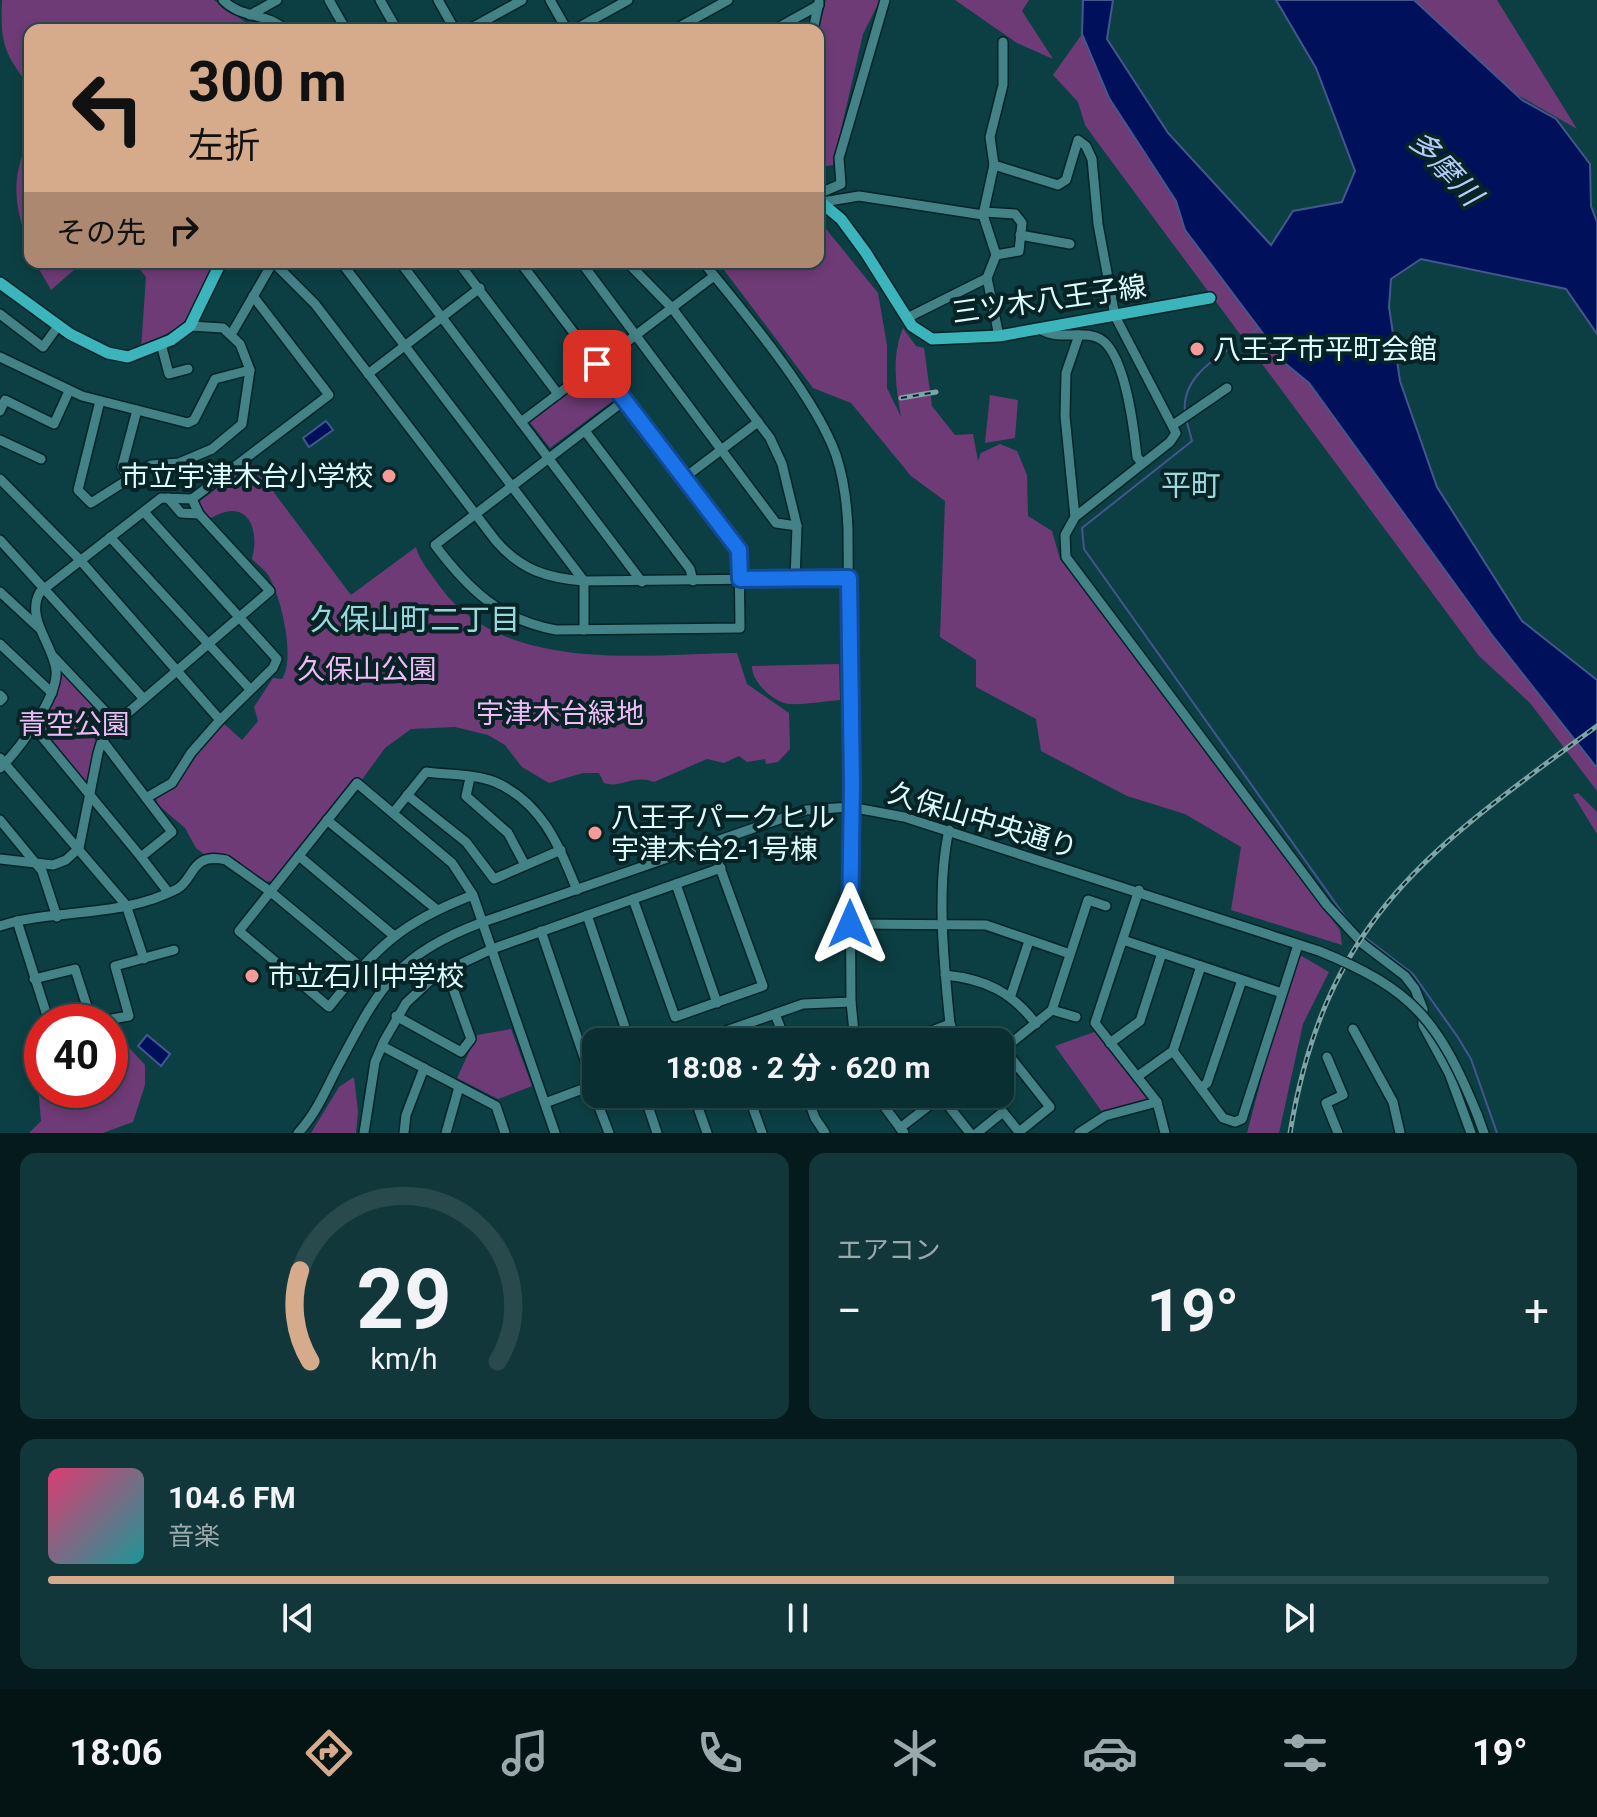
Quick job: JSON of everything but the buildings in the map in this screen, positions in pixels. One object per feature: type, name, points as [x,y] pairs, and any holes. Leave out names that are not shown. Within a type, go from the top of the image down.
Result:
[{"type":"main road","name":"三ツ木八王子線","points":[[824,204],[866,253],[907,318],[922,335],[932,339],[999,336],[1042,330],[1210,298]]},
{"type":"main road","points":[[0,283],[58,326],[118,356],[137,355],[190,326],[218,268]]},
{"type":"street","points":[[223,0],[236,12],[267,18],[276,24]]},
{"type":"street","points":[[250,15],[277,0]]},
{"type":"street","points":[[329,0],[343,24]]},
{"type":"street","points":[[380,0],[394,24]]},
{"type":"street","points":[[438,0],[452,24]]},
{"type":"street","points":[[494,0],[500,12]]},
{"type":"street","points":[[479,24],[522,0]]},
{"type":"street","points":[[550,0],[564,24]]},
{"type":"street","points":[[585,24],[628,0]]},
{"type":"street","points":[[685,24],[728,0]]},
{"type":"street","points":[[824,196],[841,184],[839,158],[885,0]]},
{"type":"street","points":[[784,24],[819,3]]},
{"type":"street","points":[[814,24],[819,3]]},
{"type":"street","points":[[999,336],[987,278],[996,255],[983,214],[994,165],[990,137],[1003,85],[1003,42]]},
{"type":"street","points":[[994,165],[1063,184],[1078,140],[1084,142],[1092,159],[1098,224],[1115,316],[1176,424],[1174,438],[1075,517],[1063,542],[1069,563],[1327,905],[1363,944],[1412,983],[1423,1009],[1423,1025],[1449,1073],[1471,1133]]},
{"type":"street","points":[[824,199],[859,196],[983,214],[1019,216],[1019,251],[996,255]]},
{"type":"street","points":[[1020,235],[1070,244]]},
{"type":"street","points":[[232,333],[269,268]]},
{"type":"street","points":[[279,268],[315,304],[474,513],[517,563],[545,576],[584,581],[849,578]]},
{"type":"street","points":[[346,268],[584,581],[584,630]]},
{"type":"street","points":[[404,268],[642,582]]},
{"type":"street","points":[[463,268],[558,394]]},
{"type":"street","points":[[525,268],[597,364],[625,400],[739,550],[740,628],[556,630],[528,624],[499,611],[468,585],[435,545],[625,400]]},
{"type":"street","points":[[585,268],[776,523],[797,526]]},
{"type":"street","points":[[633,268],[672,308],[770,438],[782,464],[797,526],[795,579]]},
{"type":"street","points":[[708,268],[805,397],[829,439],[847,505],[854,1028]]},
{"type":"street","points":[[521,422],[714,276]]},
{"type":"street","points":[[907,318],[987,278]]},
{"type":"street","points":[[368,374],[480,288]]},
{"type":"street","points":[[144,959],[126,905],[2,763],[33,726],[52,693],[56,671],[34,605],[44,587],[161,498],[192,499],[329,395],[253,296]]},
{"type":"street","points":[[0,314],[43,347],[58,326]]},
{"type":"street","points":[[100,401],[78,490],[91,503],[151,465],[179,463],[224,440],[242,424],[250,370],[232,333],[223,328],[190,326]]},
{"type":"street","points":[[1042,330],[1049,334],[1099,338],[1114,353],[1122,376],[1137,457],[1142,463]]},
{"type":"street","points":[[1075,517],[1070,491],[1066,387],[1068,362],[1079,335]]},
{"type":"street","points":[[161,344],[169,374],[188,369]]},
{"type":"street","points":[[0,357],[69,391],[188,423],[194,420],[215,379],[250,370]]},
{"type":"street","points":[[1176,424],[1227,387]]},
{"type":"street","points":[[0,411],[5,400],[54,424],[69,391]]},
{"type":"street","points":[[129,479],[122,467],[137,410]]},
{"type":"street","points":[[684,478],[758,422]]},
{"type":"street","points":[[585,431],[690,569],[693,581]]},
{"type":"street","points":[[0,440],[41,459]]},
{"type":"street","points":[[0,479],[80,560],[220,720]]},
{"type":"street","points":[[168,498],[181,513],[199,514]]},
{"type":"street","points":[[0,859],[37,864],[60,863],[79,848],[102,740],[116,723],[270,591],[199,514],[192,499]]},
{"type":"street","points":[[144,512],[277,659],[273,668],[249,688],[191,753],[172,783],[146,798]]},
{"type":"street","points":[[110,537],[249,688]]},
{"type":"street","points":[[0,540],[144,699]]},
{"type":"street","points":[[0,592],[41,630]]},
{"type":"street","points":[[0,644],[52,693]]},
{"type":"street","points":[[52,655],[116,723]]},
{"type":"street","points":[[0,695],[3,698],[0,701]]},
{"type":"street","points":[[33,726],[168,892]]},
{"type":"street","points":[[102,740],[172,832],[141,857]]},
{"type":"street","points":[[393,813],[426,772],[493,781],[517,795],[543,818],[561,850],[577,890]]},
{"type":"street","points":[[470,778],[466,796],[508,833],[525,865]]},
{"type":"street","points":[[473,895],[436,909],[393,935],[361,967],[329,1007],[239,931],[357,783],[452,863],[473,895],[555,1133]]},
{"type":"street","points":[[407,795],[466,842],[494,879],[561,850]]},
{"type":"street","name":"久保山中央通り","points":[[298,1133],[314,1113],[375,995],[396,970],[445,936],[806,810],[850,807],[893,814],[949,830],[1139,890],[1319,951],[1372,974],[1417,1009],[1453,1058],[1484,1133]]},
{"type":"street","points":[[0,820],[37,864],[57,917]]},
{"type":"street","points":[[327,820],[436,909]]},
{"type":"street","points":[[949,830],[944,852],[945,975],[952,1028]]},
{"type":"street","points":[[633,899],[675,1017],[763,986],[711,843]]},
{"type":"street","points":[[299,856],[393,935]]},
{"type":"street","points":[[0,926],[126,905],[168,892],[185,883],[190,869],[217,858],[226,860],[271,892],[361,967]]},
{"type":"street","points":[[364,1133],[375,1062],[396,1016],[420,988],[446,969],[492,949],[721,868]]},
{"type":"street","points":[[676,884],[717,1003]]},
{"type":"street","points":[[1139,890],[1095,1023],[1157,1102],[1165,1133]]},
{"type":"street","points":[[1014,1041],[1052,1010],[1088,900],[1106,906]]},
{"type":"street","points":[[587,915],[625,1028]]},
{"type":"street","points":[[17,921],[43,1004]]},
{"type":"street","points":[[850,924],[986,925],[1070,954]]},
{"type":"street","points":[[541,931],[582,1051]]},
{"type":"street","points":[[1123,940],[1282,993]]},
{"type":"street","points":[[1011,995],[1029,941]]},
{"type":"street","points":[[1173,1051],[1223,1118],[1235,1122],[1242,1119],[1298,945]]},
{"type":"street","points":[[126,1004],[115,966],[174,950]]},
{"type":"street","points":[[1110,1043],[1140,1021],[1162,953]]},
{"type":"street","points":[[1138,1076],[1173,1051],[1201,966]]},
{"type":"street","points":[[34,979],[75,969],[87,1004]]},
{"type":"street","points":[[396,1016],[461,1052],[471,1039],[446,969]]},
{"type":"street","points":[[945,975],[976,978],[1011,995],[1036,1024]]},
{"type":"street","points":[[1202,1087],[1207,1083],[1242,980]]},
{"type":"street","points":[[735,1028],[803,1004],[851,1002]]},
{"type":"street","points":[[1052,1010],[1076,1017]]},
{"type":"street","points":[[775,1014],[780,1028]]},
{"type":"street","points":[[940,1028],[950,1024]]},
{"type":"street","points":[[1353,1029],[1393,1102],[1400,1133]]},
{"type":"street","points":[[382,1046],[496,1106],[505,1133]]},
{"type":"street","points":[[1327,1057],[1343,1095],[1326,1103],[1338,1133]]},
{"type":"street","points":[[977,1133],[1003,1112],[1019,1132],[1050,1107],[1014,1064]]},
{"type":"street","points":[[404,1133],[406,1115],[424,1068]]},
{"type":"street","points":[[446,1133],[459,1087]]},
{"type":"street","points":[[545,1103],[582,1089]]},
{"type":"street","points":[[1079,1133],[1105,1116],[1157,1102]]},
{"type":"street","points":[[601,1108],[609,1133]]},
{"type":"street","points":[[649,1108],[657,1133]]},
{"type":"street","points":[[698,1108],[707,1133]]},
{"type":"street","points":[[753,1108],[762,1133]]},
{"type":"street","points":[[811,1108],[825,1133]]},
{"type":"street","points":[[886,1108],[902,1130],[927,1108]]},
{"type":"street","points":[[951,1108],[970,1133]]},
{"type":"green space","points":[[2,0],[214,0],[248,24],[24,24],[24,79],[6,49],[2,30]]},
{"type":"green space","points":[[826,0],[880,0],[863,34],[833,165],[824,166],[824,24],[820,24]]},
{"type":"green space","points":[[955,0],[1029,0],[1022,11],[1053,59],[1017,43]]},
{"type":"green space","points":[[1414,0],[1497,0],[1577,129],[1516,94]]},
{"type":"green space","points":[[1082,34],[1109,98],[1176,201],[1185,230],[1286,364],[1309,383],[1492,635],[1597,768],[1597,791],[1530,703],[1479,656],[1085,125],[1078,102],[1053,75]]},
{"type":"green space","points":[[24,151],[24,230],[16,194]]},
{"type":"green space","points":[[824,226],[878,293],[887,345],[887,388],[901,417],[896,361],[903,328],[916,346],[924,348],[932,406],[955,435],[973,434],[978,461],[981,453],[1000,444],[1017,451],[1027,475],[1028,516],[1052,531],[1060,559],[1340,930],[1342,945],[1231,910],[1241,847],[1185,814],[1127,796],[1041,751],[1036,719],[976,687],[976,660],[940,637],[945,501],[911,476],[851,403],[813,388],[723,268],[824,268]]},
{"type":"green space","points":[[38,268],[76,268],[51,290]]},
{"type":"green space","points":[[139,268],[214,268],[183,324],[141,349],[146,277]]},
{"type":"green space","points":[[596,367],[618,397],[550,448],[528,420]]},
{"type":"green space","points":[[990,395],[1018,400],[1015,438],[985,443]]},
{"type":"green space","points":[[251,462],[351,595],[416,547],[438,584],[465,613],[498,633],[535,646],[617,656],[737,653],[747,684],[789,713],[790,749],[778,762],[766,764],[765,759],[747,762],[739,756],[724,763],[707,759],[654,782],[639,780],[610,784],[604,783],[599,773],[583,773],[549,783],[522,767],[505,745],[488,735],[455,727],[411,729],[385,748],[361,781],[353,779],[272,881],[266,882],[229,855],[206,856],[196,848],[185,828],[158,805],[156,798],[183,773],[223,723],[242,740],[258,721],[254,707],[273,678],[282,679],[288,657],[277,594],[266,572],[252,559],[252,525],[247,517],[231,511],[208,520],[196,504]]},
{"type":"green space","name":"青空公園","points":[[52,655],[116,723],[102,740],[90,793],[33,726],[52,693]]},
{"type":"green space","points":[[839,664],[840,700],[795,704],[776,699],[764,690],[755,678],[752,666]]},
{"type":"green space","points":[[1578,793],[1597,812],[1597,834],[1573,795]]},
{"type":"green space","points":[[1295,952],[1329,972],[1303,1024],[1279,1133],[1247,1133]]},
{"type":"green space","points":[[511,1029],[532,1086],[498,1099],[457,1078],[477,1035]]},
{"type":"green space","points":[[1100,1030],[1157,1102],[1105,1116],[1055,1046]]},
{"type":"green space","points":[[128,1047],[145,1065],[145,1085],[133,1122],[103,1133],[29,1133],[41,1121],[40,1108],[128,1108]]},
{"type":"green space","points":[[354,1077],[358,1112],[356,1133],[311,1133],[339,1087]]},
{"type":"water","name":"多摩川","points":[[1083,0],[1113,0],[1107,39],[1168,133],[1271,245],[1293,211],[1342,202],[1355,171],[1316,68],[1276,0],[1414,0],[1522,100],[1556,119],[1590,164],[1591,206],[1597,222],[1597,334],[1566,289],[1421,259],[1391,279],[1389,307],[1400,381],[1437,487],[1522,621],[1597,680],[1597,768],[1492,635],[1309,383],[1286,364],[1185,230],[1176,201],[1109,98],[1082,34]]},
{"type":"water","points":[[326,421],[333,430],[309,447],[303,438]]},
{"type":"water","points":[[147,1035],[170,1054],[161,1066],[138,1046]]},
{"type":"waterway","points":[[1248,336],[1259,328]]},
{"type":"waterway","points":[[1185,412],[1187,392],[1197,375],[1229,349]]},
{"type":"waterway","points":[[1186,419],[1192,441],[1082,528],[1084,549],[1351,925]]},
{"type":"waterway","points":[[1358,932],[1413,974],[1457,1036],[1471,1059],[1497,1133]]},
{"type":"railway","points":[[901,398],[936,392]]},
{"type":"railway","points":[[1290,1133],[1307,1058],[1330,995],[1360,941],[1396,894],[1437,851],[1485,810],[1597,726]]},
{"type":"place","name":"八王子市平町会館","points":[[1197,349]]},
{"type":"place","name":"市立宇津木台小学校","points":[[389,476]]},
{"type":"place","name":"八王子パークヒル 宇津木台2-1号棟","points":[[595,833]]},
{"type":"place","name":"市立石川中学校","points":[[252,976]]},
{"type":"district","name":"平町","points":[[1191,486]]},
{"type":"district","name":"久保山町二丁目","points":[[415,620]]},
{"type":"route","points":[[597,364],[739,550],[740,579],[849,578],[852,784],[850,924]]},
{"type":"park label","name":"久保山公園","points":[[367,669]]},
{"type":"park label","name":"宇津木台緑地","points":[[560,713]]}]
